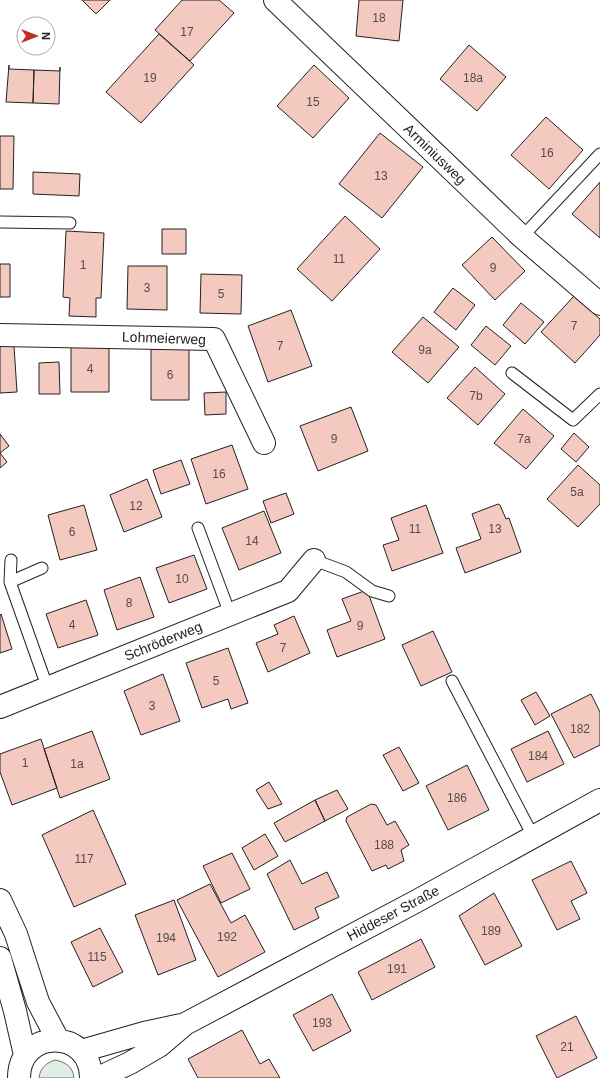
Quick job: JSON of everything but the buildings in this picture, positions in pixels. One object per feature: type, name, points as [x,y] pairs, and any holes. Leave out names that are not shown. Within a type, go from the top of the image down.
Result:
[{"type":"street","name":"Arminiusweg","points":[[282,2],[522,237],[600,304]]},
{"type":"street","name":"Lohmeierweg","points":[[0,335],[214,340],[264,443]]},
{"type":"street","name":"Schröderweg","points":[[0,707],[48,689],[288,591],[314,560]]},
{"type":"street","name":"Hiddeser Straße","points":[[98,1078],[130,1063],[159,1046],[185,1024],[415,902],[600,800]]},
{"type":"street","points":[[0,900],[16,934],[38,1002],[58,1040]]},
{"type":"street","points":[[0,958],[15,1011],[25,1055]]},
{"type":"street","name":"Hiddeser Straße","points":[[81,1051],[144,1033],[185,1024]]},
{"type":"street","points":[[19,1078],[20,1066],[25,1055],[37,1044],[58,1040],[66,1041],[81,1051],[88,1060],[91,1070],[91,1078]]},
{"type":"lane","points":[[522,237],[600,154]]},
{"type":"lane","points":[[0,222],[70,223]]},
{"type":"lane","points":[[512,373],[573,420],[600,394]]},
{"type":"lane","points":[[198,528],[230,614]]},
{"type":"lane","points":[[11,560],[10,582],[48,689]]},
{"type":"lane","points":[[314,560],[346,572],[372,591],[389,596]]},
{"type":"lane","points":[[10,582],[42,568]]},
{"type":"lane","points":[[452,681],[533,836]]},
{"type":"green space","points":[[55,1060],[68,1066],[72,1071],[74,1078],[39,1078],[44,1066]]}]
